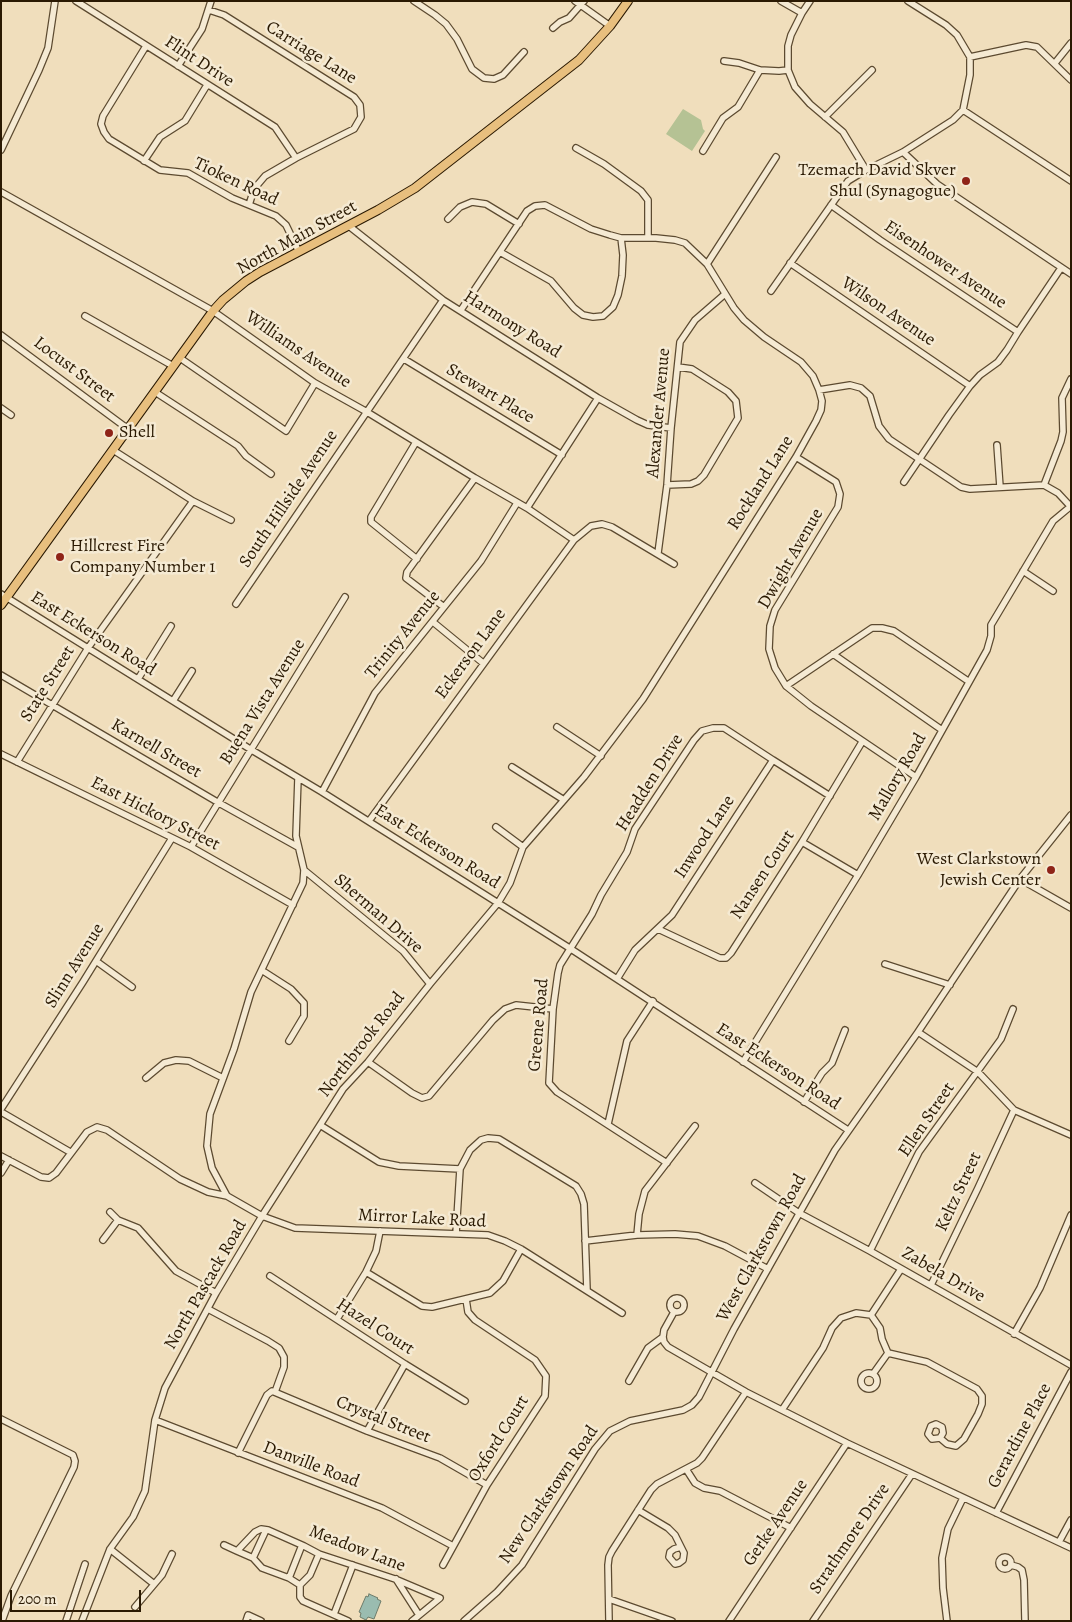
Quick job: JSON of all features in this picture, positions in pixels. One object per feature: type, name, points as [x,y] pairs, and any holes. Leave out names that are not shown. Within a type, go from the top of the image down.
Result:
[{"type":"main road","name":"North Main Street","points":[[1,605],[4,596],[223,300],[246,281],[400,198],[430,177],[579,60],[610,26],[628,1]]},
{"type":"street","points":[[1,150],[48,48],[55,1]]},
{"type":"street","name":"Flint Drive","points":[[76,1],[275,127],[296,158]]},
{"type":"street","points":[[178,66],[202,29],[212,1]]},
{"type":"street","points":[[414,1],[446,24],[457,39],[472,69],[484,78],[494,80],[503,75],[524,52]]},
{"type":"street","points":[[575,1],[582,3],[610,26]]},
{"type":"street","points":[[781,1],[802,13]]},
{"type":"street","points":[[810,1],[791,35],[788,46],[788,70],[795,87],[810,104],[842,132],[866,170]]},
{"type":"street","points":[[771,291],[848,181],[903,152],[953,120],[963,110],[970,75],[970,57],[957,35],[946,25],[908,1]]},
{"type":"street","points":[[917,7],[921,1]]},
{"type":"street","points":[[553,28],[569,18],[582,3]]},
{"type":"street","name":"Carriage Lane","points":[[209,10],[224,15],[354,97],[360,105],[360,117],[354,129],[265,176],[254,189],[249,205]]},
{"type":"street","points":[[1055,63],[1071,43]]},
{"type":"street","points":[[970,57],[1026,45],[1037,47],[1071,80]]},
{"type":"street","name":"Tioken Road","points":[[146,46],[103,116],[104,132],[109,139],[160,170],[188,173],[232,198],[276,216],[286,225],[298,252]]},
{"type":"street","points":[[724,61],[739,63],[760,70],[788,70]]},
{"type":"street","points":[[703,151],[723,118],[738,107],[760,70]]},
{"type":"street","points":[[825,117],[872,70]]},
{"type":"street","points":[[144,161],[160,137],[185,121],[207,85]]},
{"type":"street","points":[[963,110],[1071,181]]},
{"type":"street","points":[[576,148],[604,164],[641,191],[648,200],[648,238]]},
{"type":"street","points":[[903,152],[937,184],[1071,274]]},
{"type":"street","points":[[707,264],[776,157]]},
{"type":"street","name":"Williams Avenue","points":[[1,192],[213,311],[315,383],[527,508],[574,540]]},
{"type":"street","points":[[448,219],[460,207],[472,202],[486,204],[519,224]]},
{"type":"street","points":[[461,310],[527,211],[535,206],[545,205],[592,229],[621,238],[675,240],[685,243],[707,264],[725,294],[744,320],[757,332],[801,362],[813,376],[820,390],[850,385],[861,388],[870,396],[879,426],[889,439],[918,460],[960,487],[970,489],[1044,485],[1058,493],[1070,506]]},
{"type":"street","name":"Eisenhower Avenue","points":[[831,205],[1018,332]]},
{"type":"street","name":"Harmony Road","points":[[349,226],[443,300],[598,398],[637,420],[671,428]]},
{"type":"street","points":[[500,252],[550,281],[574,308],[583,315],[603,316],[613,307],[618,295],[622,269],[621,238]]},
{"type":"street","name":"Wilson Avenue","points":[[790,263],[970,386]]},
{"type":"street","points":[[904,482],[948,415],[970,386],[980,375],[998,362],[1061,268]]},
{"type":"street","name":"Alexander Avenue","points":[[658,553],[668,485],[671,428],[680,342],[695,320],[725,294]]},
{"type":"street","name":"South Hillside Avenue","points":[[236,604],[443,300]]},
{"type":"street","points":[[85,316],[174,366]]},
{"type":"street","name":"Locust Street","points":[[1,335],[128,429]]},
{"type":"street","points":[[180,358],[286,431],[315,383]]},
{"type":"street","name":"Stewart Place","points":[[404,359],[562,455]]},
{"type":"street","points":[[668,485],[691,484],[698,481],[704,475],[738,418],[736,400],[728,392],[692,370],[678,367]]},
{"type":"street","points":[[1044,485],[1061,441],[1063,432],[1062,398],[1071,379]]},
{"type":"street","name":"Rockland Lane","points":[[498,903],[510,883],[523,846],[601,756],[644,699],[796,457],[821,410],[820,390]]},
{"type":"street","points":[[155,392],[238,446],[246,456],[271,474]]},
{"type":"street","points":[[527,508],[598,398]]},
{"type":"street","points":[[1,408],[11,415]]},
{"type":"street","points":[[416,442],[371,517],[371,522],[418,559]]},
{"type":"street","points":[[997,446],[1000,487]]},
{"type":"street","points":[[113,450],[193,501],[231,520]]},
{"type":"street","name":"Dwight Avenue","points":[[796,457],[836,482],[840,494],[838,507],[775,610],[770,626],[769,649],[775,668],[786,686],[811,706],[916,777]]},
{"type":"street","points":[[444,607],[406,578],[407,572],[474,478]]},
{"type":"street","name":"State Street","points":[[17,762],[88,648],[193,501]]},
{"type":"street","name":"Trinity Avenue","points":[[322,792],[376,693],[411,646],[433,622],[481,561],[517,503]]},
{"type":"street","name":"Mallory Road","points":[[743,1062],[916,777],[987,650],[991,636],[991,625],[1054,521],[1070,506]]},
{"type":"street","name":"Eckerson Lane","points":[[368,821],[574,540],[591,526],[602,524],[612,527],[658,553]]},
{"type":"street","points":[[658,553],[674,564]]},
{"type":"street","points":[[1023,571],[1053,590]]},
{"type":"street","name":"East Eckerson Road","points":[[4,596],[322,792],[571,949],[848,1130]]},
{"type":"street","name":"Buena Vista Avenue","points":[[190,847],[345,597]]},
{"type":"street","points":[[433,622],[483,663]]},
{"type":"street","points":[[138,679],[171,626]]},
{"type":"street","points":[[786,686],[872,628],[894,631],[968,681]]},
{"type":"street","points":[[833,654],[942,730]]},
{"type":"street","points":[[173,700],[192,670]]},
{"type":"street","name":"Karnell Street","points":[[1,675],[219,803],[298,847]]},
{"type":"street","points":[[557,726],[601,756]]},
{"type":"street","name":"Headden Drive","points":[[571,949],[627,852],[635,829],[694,740],[702,732],[713,728],[724,728],[773,760]]},
{"type":"street","name":"Nansen Court","points":[[658,929],[720,958],[726,958],[802,842],[862,742]]},
{"type":"street","name":"East Hickory Street","points":[[1,754],[190,847],[293,905]]},
{"type":"street","points":[[773,760],[830,796]]},
{"type":"street","name":"Inwood Lane","points":[[617,979],[635,950],[672,916],[773,760]]},
{"type":"street","points":[[512,767],[564,800]]},
{"type":"street","name":"North Pascack Road","points":[[82,1621],[110,1549],[133,1516],[145,1491],[155,1420],[165,1388],[216,1293],[262,1216],[227,1196],[212,1168],[207,1146],[210,1114],[234,1049],[251,995],[303,883],[304,870],[296,829],[298,778]]},
{"type":"street","name":"West Clarkstown Road","points":[[713,1372],[734,1328],[820,1174],[848,1130],[918,1032],[1020,879],[1071,815]]},
{"type":"street","points":[[496,827],[523,846]]},
{"type":"street","name":"Slinn Avenue","points":[[1,1111],[172,838]]},
{"type":"street","points":[[802,842],[858,875]]},
{"type":"street","name":"Sherman Drive","points":[[304,870],[403,951],[430,984]]},
{"type":"street","points":[[1020,879],[1071,908]]},
{"type":"street","name":"Northbrook Road","points":[[262,1216],[343,1089],[368,1062],[498,903]]},
{"type":"street","name":"Greene Road","points":[[571,949],[560,965],[558,972],[553,1009],[549,1083],[557,1092],[667,1163]]},
{"type":"street","points":[[96,961],[132,986]]},
{"type":"street","points":[[885,964],[950,985]]},
{"type":"street","points":[[263,971],[291,989],[304,1003],[304,1016],[289,1041]]},
{"type":"street","points":[[608,1124],[627,1040],[653,1001]]},
{"type":"street","points":[[368,1062],[412,1093],[422,1098],[429,1096],[504,1009],[516,1005],[553,1009]]},
{"type":"street","name":"Ellen Street","points":[[870,1251],[920,1152],[1001,1039],[1013,1009]]},
{"type":"street","points":[[804,1102],[822,1073],[832,1063],[845,1030]]},
{"type":"street","points":[[918,1032],[978,1072],[1014,1110],[1071,1135]]},
{"type":"street","points":[[146,1078],[164,1063],[176,1060],[189,1061],[223,1078]]},
{"type":"street","name":"Keltz Street","points":[[931,1285],[1014,1110]]},
{"type":"street","points":[[1,1111],[70,1152]]},
{"type":"street","points":[[320,1125],[380,1162],[399,1166],[460,1169]]},
{"type":"street","points":[[638,1235],[639,1214],[645,1190],[695,1126]]},
{"type":"street","points":[[1,1156],[41,1177],[49,1178],[56,1172],[87,1132],[97,1127],[107,1130],[180,1179],[208,1192],[227,1196]]},
{"type":"street","points":[[456,1234],[460,1169],[470,1150],[481,1140],[488,1138],[498,1139],[576,1186],[581,1194],[584,1204],[587,1290]]},
{"type":"street","points":[[1,1173],[9,1160]]},
{"type":"street","name":"Zabela Drive","points":[[755,1183],[799,1213],[931,1285],[1071,1365]]},
{"type":"street","points":[[110,1212],[118,1220],[138,1228],[176,1271],[216,1293]]},
{"type":"street","points":[[1014,1334],[1040,1288],[1071,1215]]},
{"type":"street","name":"Mirror Lake Road","points":[[262,1216],[295,1228],[488,1235],[521,1249],[622,1313]]},
{"type":"street","points":[[103,1240],[118,1220]]},
{"type":"street","points":[[337,1319],[366,1272],[376,1251],[380,1230]]},
{"type":"street","points":[[586,1241],[638,1235],[675,1234],[698,1236],[725,1246],[768,1268]]},
{"type":"street","points":[[366,1272],[422,1306],[432,1307],[490,1293],[503,1281],[521,1249]]},
{"type":"street","points":[[871,1315],[901,1269]]},
{"type":"street","name":"Hazel Court","points":[[270,1276],[465,1401]]},
{"type":"street","name":"Oxford Court","points":[[443,1564],[487,1485],[545,1396],[546,1376],[534,1360],[475,1320],[468,1312],[466,1299]]},
{"type":"street","points":[[208,1309],[279,1348],[284,1357],[284,1367],[275,1392],[272,1391],[267,1394],[238,1454]]},
{"type":"street","points":[[674,1312],[664,1330],[664,1342],[668,1347],[746,1392],[847,1443],[1071,1548]]},
{"type":"street","points":[[782,1410],[824,1348],[832,1328],[841,1318],[856,1313],[871,1315],[880,1328],[882,1339],[888,1352]]},
{"type":"street","points":[[629,1381],[648,1348],[663,1337]]},
{"type":"street","points":[[873,1374],[888,1352]]},
{"type":"street","points":[[888,1352],[927,1362],[977,1389],[982,1396],[982,1404],[978,1414],[964,1439],[956,1446],[947,1444],[940,1438]]},
{"type":"street","points":[[367,1431],[405,1364]]},
{"type":"street","name":"New Clarkstown Road","points":[[464,1621],[497,1592],[522,1565],[595,1449],[606,1435],[630,1420],[673,1413],[688,1408],[699,1397],[713,1372]]},
{"type":"street","name":"Gerardine Place","points":[[996,1513],[1071,1372]]},
{"type":"street","name":"Crystal Street","points":[[275,1392],[367,1431],[440,1458],[487,1485]]},
{"type":"street","points":[[609,1621],[609,1558],[651,1490],[657,1484],[686,1469],[702,1458],[746,1392]]},
{"type":"street","points":[[1,1419],[73,1455],[76,1461],[11,1596],[2,1621]]},
{"type":"street","name":"Danville Road","points":[[155,1420],[238,1454],[382,1508],[453,1546]]},
{"type":"street","name":"Gerke Avenue","points":[[729,1621],[847,1443]]},
{"type":"street","points":[[686,1469],[695,1483],[704,1488],[720,1491],[791,1528]]},
{"type":"street","name":"Strathmore Drive","points":[[813,1621],[912,1474]]},
{"type":"street","points":[[947,1621],[942,1558],[948,1529],[963,1498]]},
{"type":"street","points":[[638,1510],[668,1528],[675,1535],[681,1547]]},
{"type":"street","points":[[1059,1542],[1071,1520]]},
{"type":"street","points":[[236,1551],[255,1532],[261,1529],[266,1530],[253,1558]]},
{"type":"street","name":"Meadow Lane","points":[[266,1530],[342,1563],[395,1579],[440,1598],[412,1621]]},
{"type":"street","points":[[288,1578],[302,1544]]},
{"type":"street","points":[[224,1545],[253,1558],[262,1568],[300,1585]]},
{"type":"street","points":[[110,1549],[154,1584]]},
{"type":"street","points":[[134,1607],[162,1575],[172,1554]]},
{"type":"street","points":[[319,1554],[312,1570],[300,1585],[300,1597],[303,1601],[348,1621]]},
{"type":"street","points":[[66,1621],[85,1564]]},
{"type":"street","points":[[334,1614],[353,1565]]},
{"type":"street","points":[[1011,1565],[1022,1570],[1025,1621]]},
{"type":"street","points":[[395,1579],[419,1615]]},
{"type":"street","points":[[609,1599],[672,1621]]},
{"type":"street","points":[[246,1621],[248,1615],[261,1621]]},
{"type":"green space","points":[[683,109],[701,120],[705,131],[692,151],[666,134]]},
{"type":"water","points":[[369,1594],[381,1601],[374,1619],[368,1617],[366,1620],[360,1617],[361,1613],[359,1612],[366,1596],[368,1597]]},
{"type":"place","name":"Tzemach David Skver Shul (Synagogue)","points":[[966,181]]},
{"type":"place","name":"Shell","points":[[109,433]]},
{"type":"place","name":"Hillcrest Fire Company Number 1","points":[[60,557]]},
{"type":"place","name":"West Clarkstown Jewish Center","points":[[1051,870]]}]
